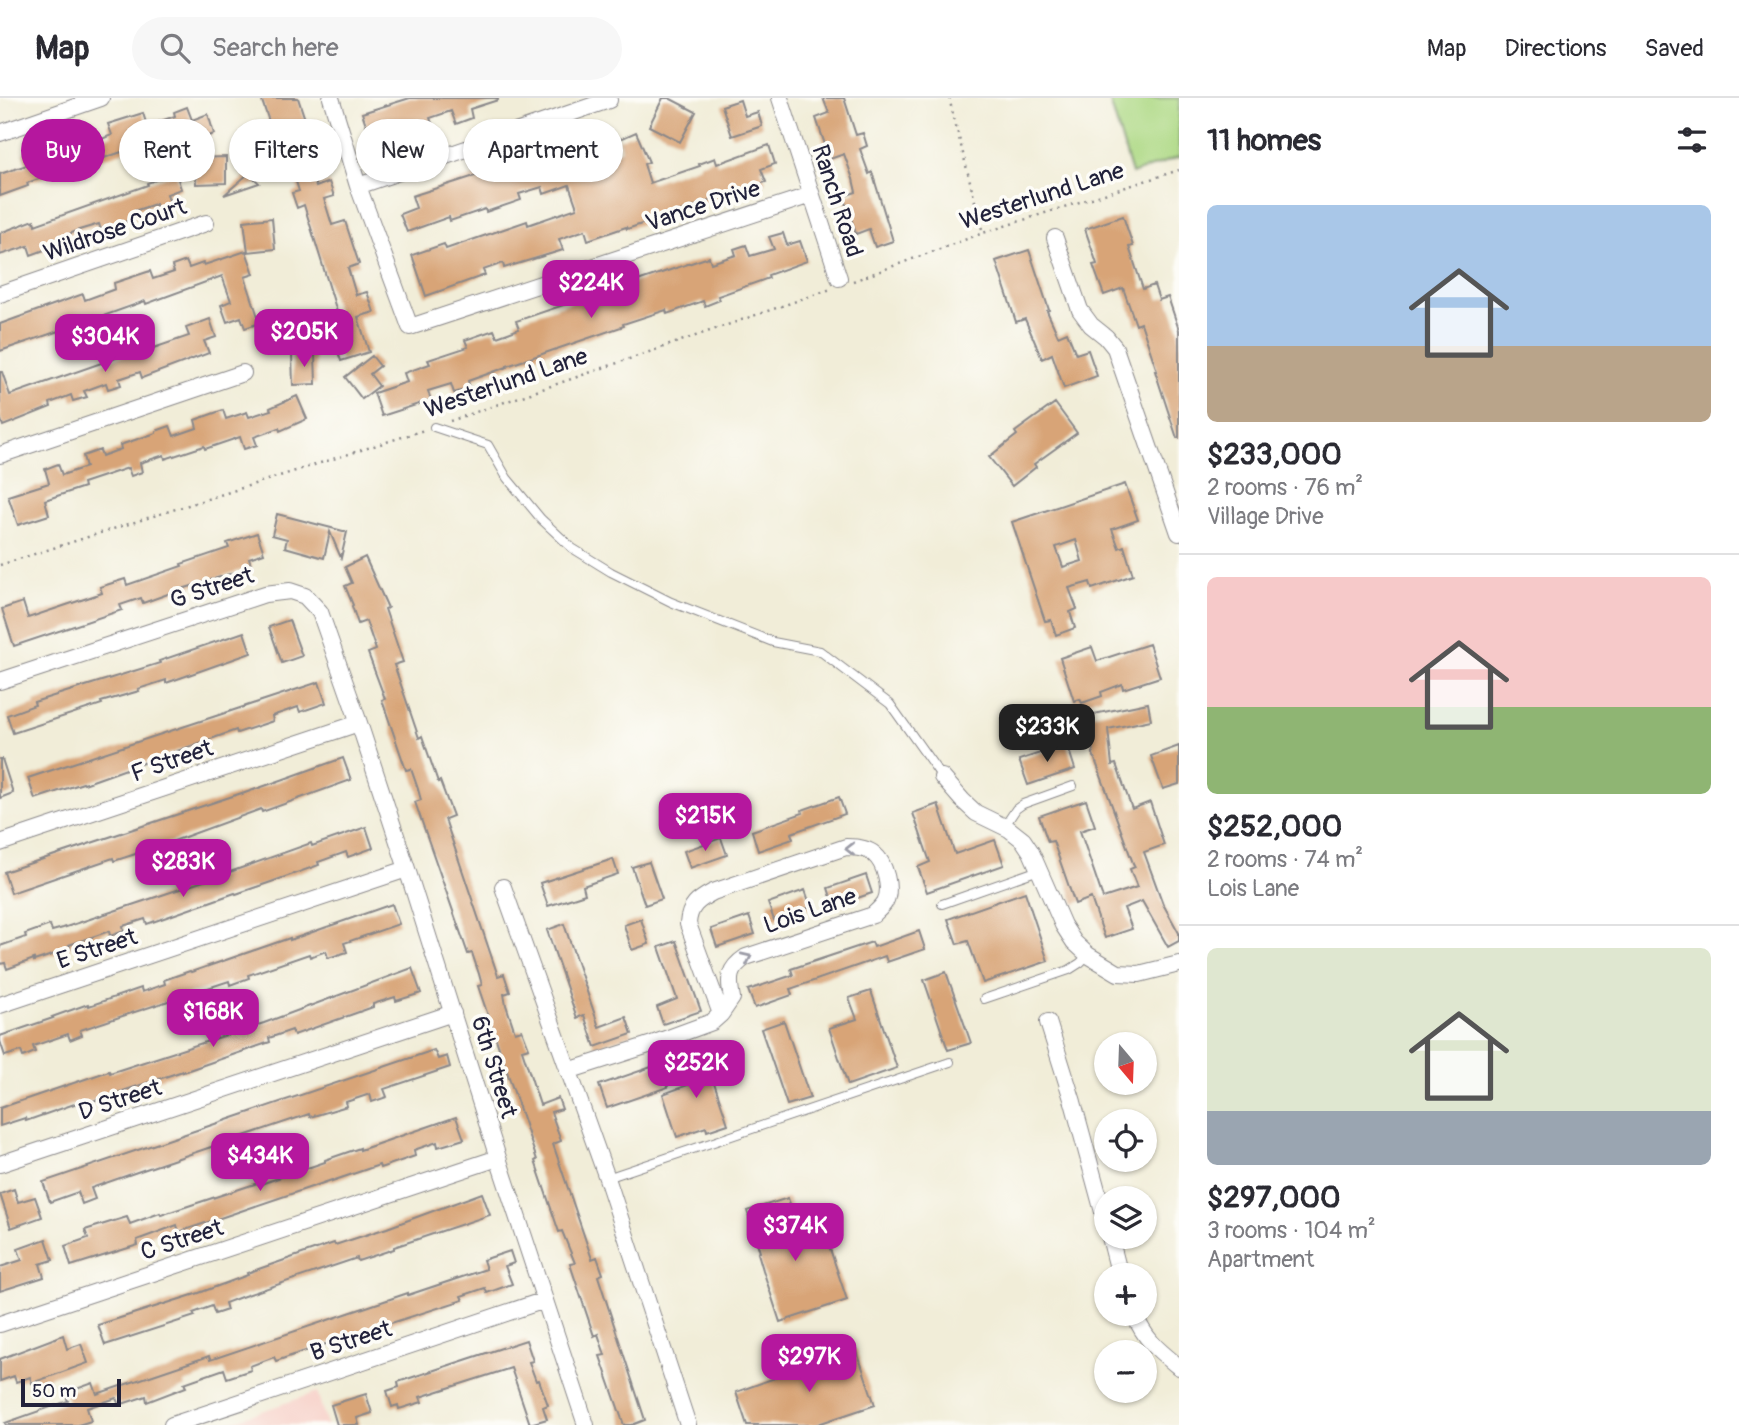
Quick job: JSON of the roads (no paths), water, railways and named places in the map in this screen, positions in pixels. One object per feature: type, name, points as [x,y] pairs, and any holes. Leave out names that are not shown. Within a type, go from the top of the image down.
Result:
[{"type":"street","points":[[0,133],[101,98]]},
{"type":"street","points":[[331,98],[358,186],[609,100]]},
{"type":"street","name":"Ranch Road","points":[[780,98],[838,284]]},
{"type":"street","name":"Vance Drive","points":[[358,186],[410,327],[811,195]]},
{"type":"street","name":"Wildrose Court","points":[[0,294],[206,223]]},
{"type":"street","points":[[1055,238],[1080,310],[1115,348],[1179,533]]},
{"type":"street","points":[[0,455],[243,373]]},
{"type":"street","name":"G Street","points":[[0,681],[265,594],[290,591],[305,596],[320,612],[359,723]]},
{"type":"street","name":"F Street","points":[[0,843],[359,723]]},
{"type":"street","name":"6th Street","points":[[359,723],[586,1425]]},
{"type":"street","points":[[942,777],[976,813],[1023,840],[1031,852],[1063,925],[1074,942],[1088,955],[1118,973],[1139,974],[1179,964]]},
{"type":"street","name":"Lois Lane","points":[[846,847],[873,853],[885,871],[888,883],[886,901],[881,907],[873,915],[746,957],[736,963],[729,982],[733,998],[721,1013],[688,924],[693,904],[713,892],[846,847]]},
{"type":"street","name":"E Street","points":[[0,1005],[407,869]]},
{"type":"street","points":[[503,887],[607,1178],[688,1425]]},
{"type":"street","name":"D Street","points":[[0,1164],[453,1013]]},
{"type":"street","points":[[568,1071],[712,1022],[721,1013]]},
{"type":"street","points":[[1048,1022],[1096,1186]]},
{"type":"street","name":"C Street","points":[[0,1325],[498,1158]]},
{"type":"street","name":"B Street","points":[[172,1425],[545,1300]]},
{"type":"street","points":[[1139,1326],[1154,1347],[1179,1367]]},
{"type":"lane","points":[[434,427],[488,445],[507,478],[541,519],[572,548],[611,572],[671,603],[773,642],[820,651],[890,704],[942,777]]},
{"type":"lane","points":[[1004,827],[1016,809],[1023,804],[1073,786]]},
{"type":"lane","points":[[942,904],[1039,870]]},
{"type":"lane","points":[[984,999],[1069,970],[1088,955]]},
{"type":"lane","points":[[607,1178],[950,1062]]}]
